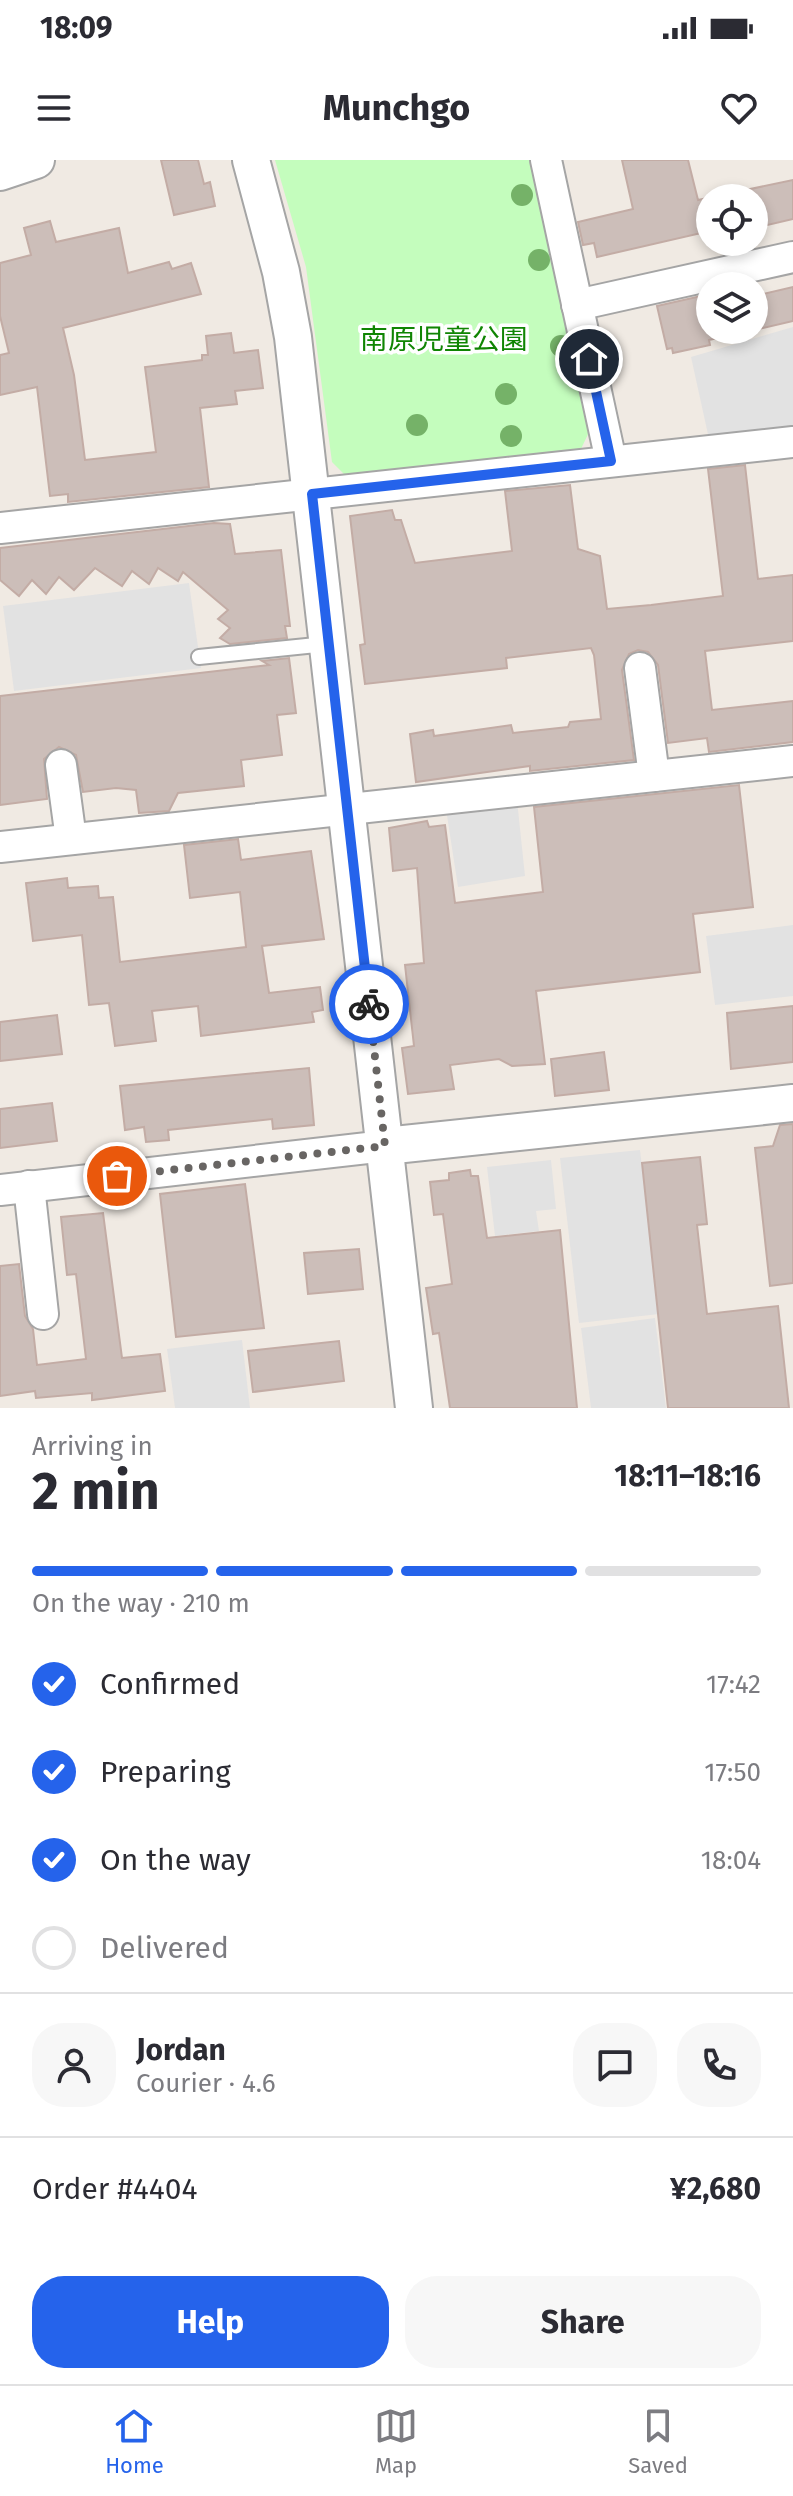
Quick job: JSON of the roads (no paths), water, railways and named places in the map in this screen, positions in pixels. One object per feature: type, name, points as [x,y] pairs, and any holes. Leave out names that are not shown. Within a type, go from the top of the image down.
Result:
[{"type":"street","points":[[0,172],[36,160]]},
{"type":"street","points":[[251,160],[288,311],[312,494],[414,1408]]},
{"type":"street","points":[[546,160],[611,461]]},
{"type":"street","points":[[577,305],[793,257]]},
{"type":"street","points":[[0,528],[793,442]]},
{"type":"street","points":[[640,668],[654,776]]},
{"type":"street","points":[[0,847],[793,761]]},
{"type":"street","points":[[61,765],[71,839]]},
{"type":"street","points":[[43,1314],[15,1188],[793,1103]]},
{"type":"lane","points":[[199,657],[329,643]]},
{"type":"park label","name":"南原児童公園","points":[[444,339]]}]
